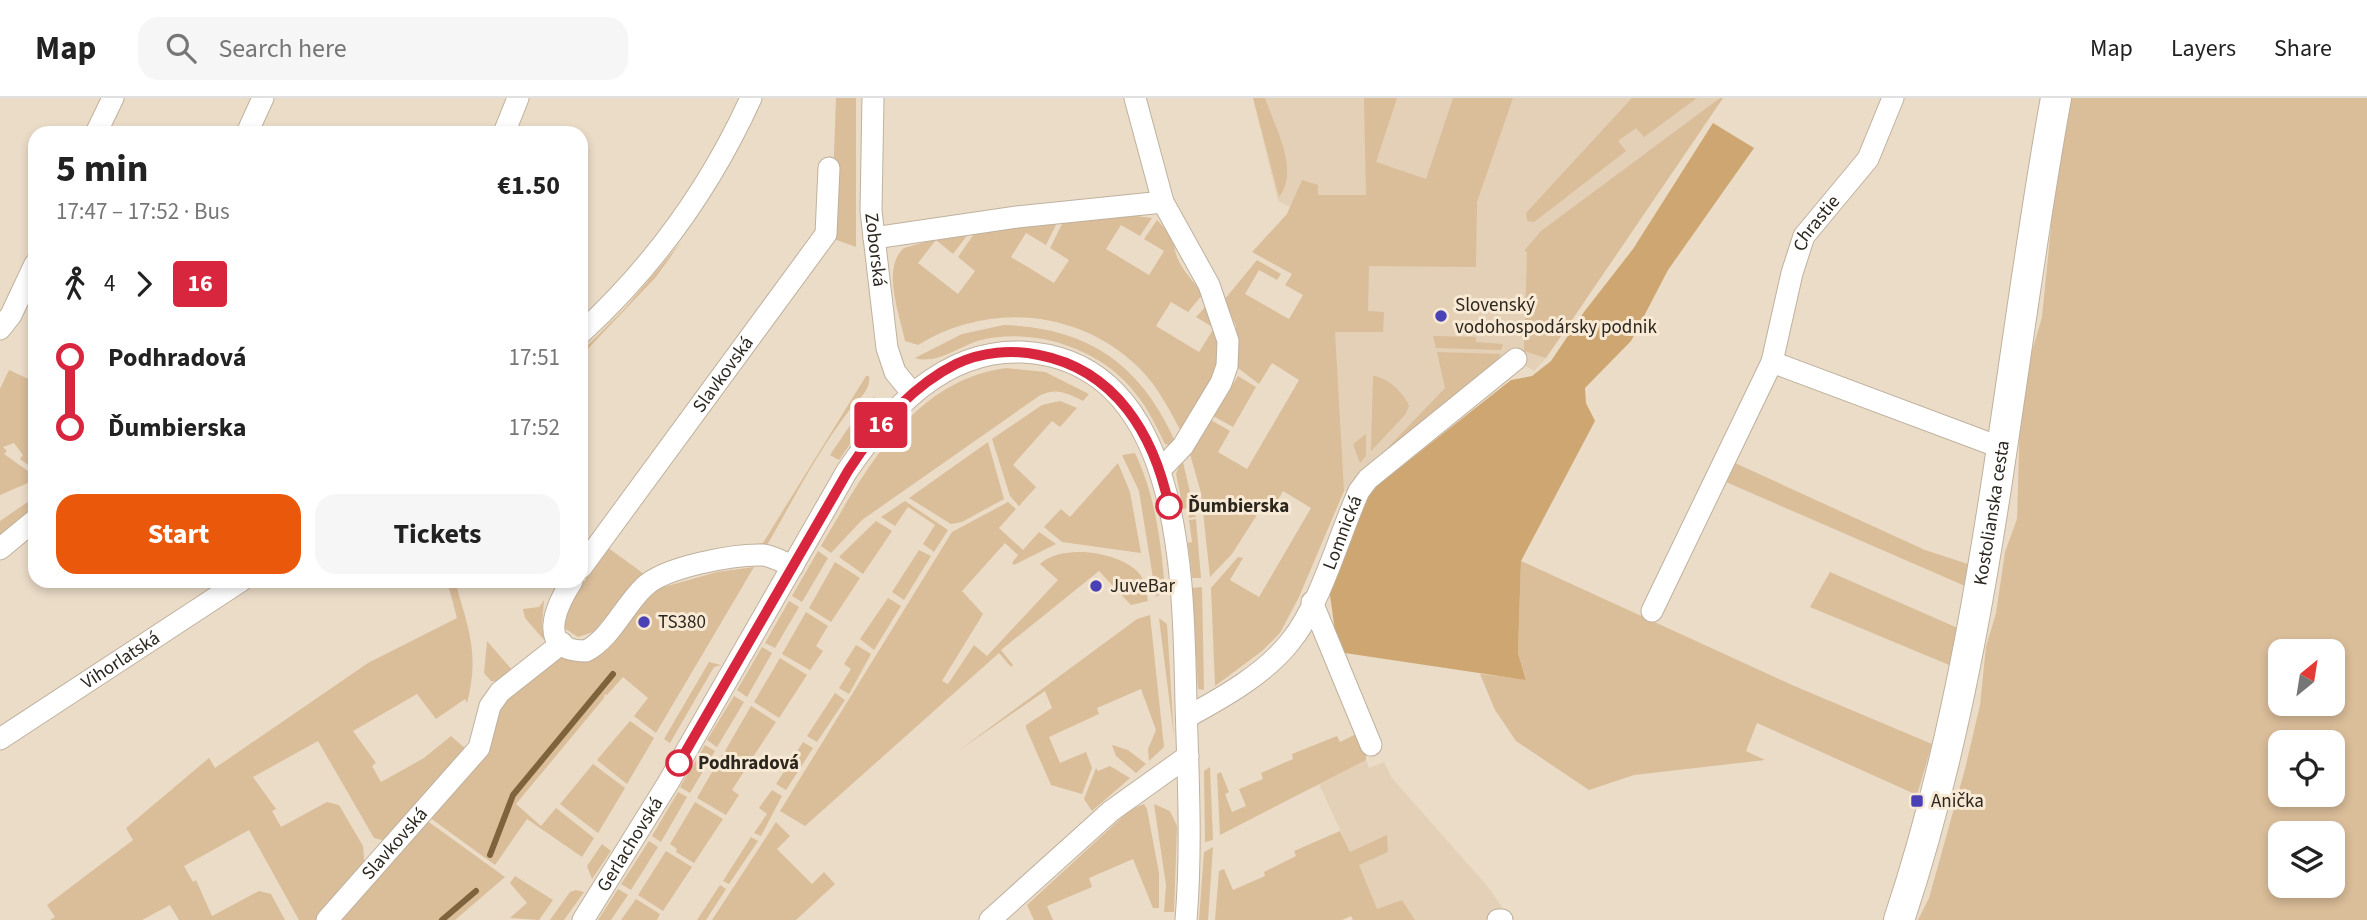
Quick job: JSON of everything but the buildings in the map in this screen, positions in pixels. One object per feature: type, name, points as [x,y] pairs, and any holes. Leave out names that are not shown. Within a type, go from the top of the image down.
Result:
[{"type":"street","points":[[99,126],[113,98]]},
{"type":"street","points":[[250,126],[263,98]]},
{"type":"street","points":[[508,126],[518,98]]},
{"type":"street","points":[[588,325],[663,244],[723,157],[751,98]]},
{"type":"street","name":"Zoborská","points":[[873,98],[870,180],[874,238],[890,360],[895,372],[914,394]]},
{"type":"street","points":[[1135,98],[1163,202],[1209,285],[1226,328],[1229,357],[1221,383],[1209,403],[1182,446],[1161,470],[1182,592],[1190,869],[1186,920]]},
{"type":"street","name":"Chrastie","points":[[1652,611],[1772,362],[1792,273],[1804,236],[1868,159],[1893,98]]},
{"type":"street","name":"Kostolianska cesta","points":[[1899,920],[1954,723],[2002,448],[2056,98]]},
{"type":"street","name":"Slavkovská","points":[[588,558],[826,234],[829,168]]},
{"type":"street","points":[[874,238],[1017,217],[1163,202]]},
{"type":"street","points":[[0,329],[11,315],[28,279]]},
{"type":"street","name":"Gerlachovská","points":[[583,920],[662,793],[872,435],[940,373],[976,357],[1011,352],[1048,356],[1084,370],[1114,391],[1143,432],[1161,470]]},
{"type":"street","name":"Lomnická","points":[[1187,718],[1277,656],[1299,630],[1364,483],[1516,359]]},
{"type":"street","points":[[1772,362],[2002,448]]},
{"type":"street","points":[[0,548],[28,526]]},
{"type":"street","points":[[567,588],[557,604],[552,620],[555,633],[562,643],[579,651],[592,648],[643,588],[655,578],[704,563],[738,557],[765,555],[793,566]]},
{"type":"street","name":"Vihorlatská","points":[[0,739],[230,588]]},
{"type":"street","points":[[1312,602],[1371,744]]},
{"type":"street","name":"Slavkovská","points":[[327,920],[479,748],[490,706],[500,692],[562,643]]},
{"type":"street","points":[[990,920],[1111,811],[1188,756]]},
{"type":"shaded area","points":[[836,98],[856,98],[856,247],[831,238]]},
{"type":"shaded area","points":[[1253,98],[1723,98],[1546,358],[1534,371],[1516,360],[1359,491],[1344,491],[1318,339],[1287,214],[1290,207],[1278,201]]},
{"type":"shaded area","points":[[1253,98],[1265,98],[1284,148],[1287,174],[1279,197]]},
{"type":"shaded area","points":[[1364,98],[1397,98],[1376,162],[1426,179],[1453,98],[1513,98],[1477,202],[1476,267],[1369,266],[1368,311],[1384,312],[1383,332],[1335,332],[1344,491],[1299,597],[1280,633],[1262,651],[1215,686],[1211,588],[1238,557],[1243,558],[1230,580],[1259,597],[1311,508],[1283,491],[1271,512],[1262,507],[1232,554],[1210,577],[1201,493],[1190,454],[1211,420],[1230,431],[1218,452],[1247,469],[1299,380],[1272,363],[1259,384],[1238,368],[1236,326],[1224,300],[1257,260],[1281,274],[1277,280],[1259,270],[1245,294],[1289,319],[1303,295],[1285,285],[1292,274],[1252,252],[1287,214],[1302,180],[1318,185],[1318,195],[1366,195]]},
{"type":"shaded area","points":[[1632,98],[1697,98],[1644,137],[1636,128],[1618,141],[1626,151],[1534,222],[1527,221],[1526,213]]},
{"type":"shaded area","points":[[1723,98],[1546,358],[1524,351],[1527,252],[1524,251],[1541,231]]},
{"type":"shaded area","points":[[2069,98],[2367,98],[2367,920],[1918,920],[1929,898],[1965,769],[1980,705],[1986,647],[1996,613],[2005,552],[2017,519],[2020,418],[2028,365],[2042,317],[2051,227],[2049,215]]},
{"type":"shaded area","points":[[1713,123],[1754,148],[1668,270],[1631,341],[1585,388],[1586,403],[1595,421],[1521,561],[1518,653],[1526,680],[1338,652],[1328,581],[1369,492],[1511,380],[1532,376],[1551,361],[1584,312],[1633,249]]},
{"type":"shaded area","points":[[1136,216],[1152,218],[1140,236],[1121,225],[1106,249],[1149,275],[1164,251],[1144,239],[1157,220],[1175,239],[1179,261],[1203,294],[1188,312],[1171,302],[1156,326],[1199,352],[1214,328],[1196,317],[1208,304],[1216,319],[1220,367],[1183,435],[1158,391],[1138,367],[1114,348],[1088,333],[1060,323],[1032,318],[1003,318],[973,322],[945,331],[918,345],[905,341],[893,279],[897,257],[904,248],[972,229],[953,254],[936,240],[918,263],[958,294],[975,271],[958,257],[978,228],[1058,221],[1046,245],[1026,233],[1011,257],[1054,283],[1069,260],[1050,248],[1064,220]]},
{"type":"shaded area","points":[[681,242],[656,277],[588,349],[588,345],[626,307]]},
{"type":"shaded area","points":[[1004,325],[1062,334],[1087,343],[1109,356],[1129,372],[1146,392],[1176,443],[1173,446],[1165,444],[1144,405],[1121,378],[1086,353],[1065,345],[1044,339],[1001,337],[981,340],[932,359],[915,358],[962,334]]},
{"type":"shaded area","points":[[1433,336],[1476,337],[1476,342],[1503,344],[1501,350],[1436,348]]},
{"type":"shaded area","points":[[1437,352],[1501,354],[1494,366],[1376,460],[1445,388]]},
{"type":"shaded area","points":[[1006,368],[1045,372],[1089,394],[1083,401],[1056,392],[1039,396],[862,520],[831,553],[821,546],[874,461],[894,434],[917,411],[943,391],[973,376]]},
{"type":"shaded area","points":[[9,370],[28,379],[28,465],[20,459],[23,455],[14,443],[3,447],[7,451],[4,454],[28,471],[28,483],[0,495],[0,389]]},
{"type":"shaded area","points":[[866,376],[869,376],[868,387],[825,444],[766,547],[702,552],[763,543]]},
{"type":"shaded area","points":[[1238,376],[1256,387],[1233,427],[1213,416]]},
{"type":"shaded area","points":[[1373,376],[1394,386],[1409,406],[1405,415],[1371,451]]},
{"type":"shaded area","points":[[875,396],[872,413],[839,460],[830,455],[857,415]]},
{"type":"shaded area","points":[[1060,401],[1077,408],[1060,427],[1052,421],[1013,465],[1036,487],[1019,506],[1010,496],[992,439],[1042,405]]},
{"type":"shaded area","points":[[1366,434],[1366,456],[1360,463],[1353,444]]},
{"type":"shaded area","points":[[988,442],[1004,499],[962,522],[951,524],[909,498]]},
{"type":"shaded area","points":[[1135,453],[1153,503],[1159,538],[1165,590],[1156,597],[1139,491],[1122,455]]},
{"type":"shaded area","points":[[1182,458],[1196,517],[1189,518],[1188,508],[1183,509],[1176,474]]},
{"type":"shaded area","points":[[1118,463],[1130,492],[1141,553],[1062,542],[1044,527],[1061,509],[1070,517]]},
{"type":"shaded area","points":[[1735,463],[1925,550],[1968,564],[1965,586],[1726,482]]},
{"type":"shaded area","points":[[905,501],[948,530],[934,552],[923,544],[935,525],[908,507],[895,526],[881,517]]},
{"type":"shaded area","points":[[28,502],[28,513],[0,538],[0,521]]},
{"type":"shaded area","points":[[1008,502],[1016,509],[999,528],[1023,550],[1039,532],[1056,544],[1014,565],[1012,563],[1018,555],[1005,543],[962,591],[983,614],[942,681],[948,684],[974,645],[987,656],[1058,580],[1040,564],[1050,558],[1061,554],[1088,552],[1116,559],[1140,574],[1148,601],[1131,605],[1099,571],[1001,650],[1013,665],[1011,667],[999,653],[805,826],[780,811],[952,532]]},
{"type":"shaded area","points":[[1196,519],[1201,578],[1192,578],[1188,543],[1192,542],[1189,520]]},
{"type":"shaded area","points":[[876,521],[892,531],[863,574],[839,557]]},
{"type":"shaded area","points":[[607,547],[644,574],[593,632],[578,637],[564,628],[565,611],[580,588],[588,588],[588,576]]},
{"type":"shaded area","points":[[919,550],[931,556],[904,600],[892,592]]},
{"type":"shaded area","points":[[818,551],[828,558],[802,602],[792,596]]},
{"type":"shaded area","points":[[1521,561],[1792,685],[1932,744],[1917,795],[1757,723],[1746,751],[1765,760],[1634,775],[1589,790],[1516,741],[1495,710],[1480,674],[1526,679],[1518,653]]},
{"type":"shaded area","points":[[835,562],[860,578],[831,622],[809,608]]},
{"type":"shaded area","points":[[754,567],[656,733],[634,716],[648,698],[623,677],[607,695],[605,694],[516,804],[541,826],[556,808],[594,838],[582,857],[527,819],[495,865],[429,817],[513,692],[545,665],[632,617],[657,589],[717,572]]},
{"type":"shaded area","points":[[1830,572],[1960,629],[1954,667],[1810,607]]},
{"type":"shaded area","points":[[1202,587],[1204,690],[1198,689],[1192,588]]},
{"type":"shaded area","points":[[449,588],[457,588],[471,641],[471,685],[467,703],[465,699],[436,719],[417,694],[353,731],[376,763],[372,766],[381,782],[424,758],[451,736],[466,749],[390,842],[374,838],[318,741],[253,777],[276,809],[272,811],[281,827],[327,802],[339,805],[363,846],[365,870],[319,920],[299,920],[249,830],[184,866],[193,882],[196,880],[212,916],[259,891],[271,894],[285,920],[179,920],[170,905],[142,920],[50,920],[55,917],[47,905],[133,840],[126,828],[209,758],[215,768],[368,663],[457,618]]},
{"type":"shaded area","points":[[888,598],[901,606],[874,650],[860,639]]},
{"type":"shaded area","points":[[544,600],[544,640],[525,618],[523,609],[539,607]]},
{"type":"shaded area","points":[[789,601],[799,607],[775,648],[765,643]]},
{"type":"shaded area","points":[[806,612],[828,626],[816,646],[823,651],[810,670],[782,654]]},
{"type":"shaded area","points":[[1150,615],[1164,747],[1149,761],[1148,749],[1156,730],[1141,689],[1097,708],[1099,714],[1049,737],[1060,763],[1086,752],[1092,768],[1082,794],[1051,785],[1026,728],[1026,725],[1052,708],[1045,691],[958,751],[1137,619]]},
{"type":"shaded area","points":[[1159,618],[1167,624],[1174,737]]},
{"type":"shaded area","points":[[487,641],[513,671],[498,682],[491,681],[484,673]]},
{"type":"shaded area","points":[[856,645],[871,654],[849,694],[839,688],[851,669],[844,664]]},
{"type":"shaded area","points":[[762,647],[772,653],[747,697],[737,690]]},
{"type":"shaded area","points":[[780,658],[807,675],[779,718],[754,702]]},
{"type":"shaded area","points":[[709,662],[721,665],[714,667],[670,743],[664,739]]},
{"type":"shaded area","points":[[835,693],[845,700],[817,742],[807,736]]},
{"type":"shaded area","points":[[734,696],[744,702],[717,747],[707,740]]},
{"type":"shaded area","points":[[751,706],[776,722],[747,766],[725,751]]},
{"type":"shaded area","points":[[630,721],[654,738],[627,784],[597,760]]},
{"type":"shaded area","points":[[1360,732],[1366,747],[1366,760],[1220,835],[1217,774],[1221,772],[1229,792],[1225,794],[1232,812],[1246,806],[1239,789],[1263,779],[1261,773],[1293,759],[1292,754],[1337,736],[1340,742]]},
{"type":"shaded area","points":[[803,742],[813,748],[786,790],[776,784]]},
{"type":"shaded area","points":[[705,745],[715,751],[690,793],[680,787]]},
{"type":"shaded area","points":[[1112,745],[1128,750],[1146,764],[1136,773],[1116,756]]},
{"type":"shaded area","points":[[722,755],[745,770],[732,790],[739,795],[726,815],[697,798]]},
{"type":"shaded area","points":[[1366,760],[1369,768],[1384,762],[1392,778],[1488,887],[1504,910],[1486,920],[1415,920],[1402,900],[1377,910],[1319,784]]},
{"type":"shaded area","points":[[593,764],[625,788],[598,833],[560,804]]},
{"type":"shaded area","points":[[1110,766],[1130,778],[1092,811],[1084,799],[1096,768],[1098,771]]},
{"type":"shaded area","points":[[1210,767],[1213,840],[1205,842],[1204,771]]},
{"type":"shaded area","points":[[772,790],[782,796],[761,836],[754,833],[767,814],[759,808]]},
{"type":"shaded area","points":[[678,792],[687,797],[661,842],[652,836]]},
{"type":"shaded area","points":[[695,802],[723,819],[694,863],[676,852],[677,849],[670,844]]},
{"type":"shaded area","points":[[1144,804],[1159,873],[1159,908],[1153,908],[1133,859],[1089,878],[1092,887],[1047,906],[1053,920],[1034,920],[1027,905],[1130,810]]},
{"type":"shaded area","points":[[1154,804],[1170,811],[1177,826],[1174,912],[1164,912],[1166,885]]},
{"type":"shaded area","points":[[426,820],[505,877],[455,920],[337,920]]},
{"type":"shaded area","points":[[776,822],[790,836],[777,849],[812,884],[824,872],[835,884],[796,920],[712,920]]},
{"type":"shaded area","points":[[1340,831],[1350,852],[1387,835],[1388,852],[1359,865],[1377,909],[1402,900],[1415,920],[1353,920],[1351,916],[1342,920],[1215,920],[1219,871],[1224,869],[1233,890],[1265,876],[1264,872],[1296,856],[1294,851]]},
{"type":"shaded area","points":[[751,837],[758,841],[729,884],[723,881]]},
{"type":"shaded area","points":[[649,841],[658,847],[631,890],[621,884]]},
{"type":"shaded area","points":[[602,844],[611,851],[592,879],[587,866]]},
{"type":"shaded area","points":[[1213,847],[1208,920],[1199,920],[1204,852]]},
{"type":"shaded area","points":[[666,851],[692,867],[663,911],[638,895]]},
{"type":"shaded area","points":[[515,876],[553,900],[539,920],[510,918],[527,903],[510,883]]},
{"type":"shaded area","points":[[720,885],[726,889],[706,920],[697,920]]},
{"type":"shaded area","points":[[618,889],[628,895],[611,920],[598,920]]},
{"type":"shaded area","points":[[570,892],[584,892],[564,920],[550,920]]},
{"type":"shaded area","points":[[636,899],[660,914],[657,920],[621,920]]},
{"type":"waterway","points":[[490,855],[513,795],[613,674]]},
{"type":"waterway","points":[[442,920],[476,891]]},
{"type":"bus line","name":"16","points":[[679,763],[848,471],[872,435],[914,394],[940,373],[958,363],[994,353],[1030,353],[1067,363],[1100,380],[1114,391],[1143,432],[1161,470],[1169,506]]},
{"type":"place","name":"Slovenský vodohospodársky podnik","points":[[1441,316]]},
{"type":"place","name":"Ďumbierska","points":[[1169,506]]},
{"type":"place","name":"JuveBar","points":[[1096,586]]},
{"type":"place","name":"TS380","points":[[644,622]]},
{"type":"place","name":"Podhradová","points":[[679,763]]},
{"type":"place","name":"Anička","points":[[1917,801]]}]
